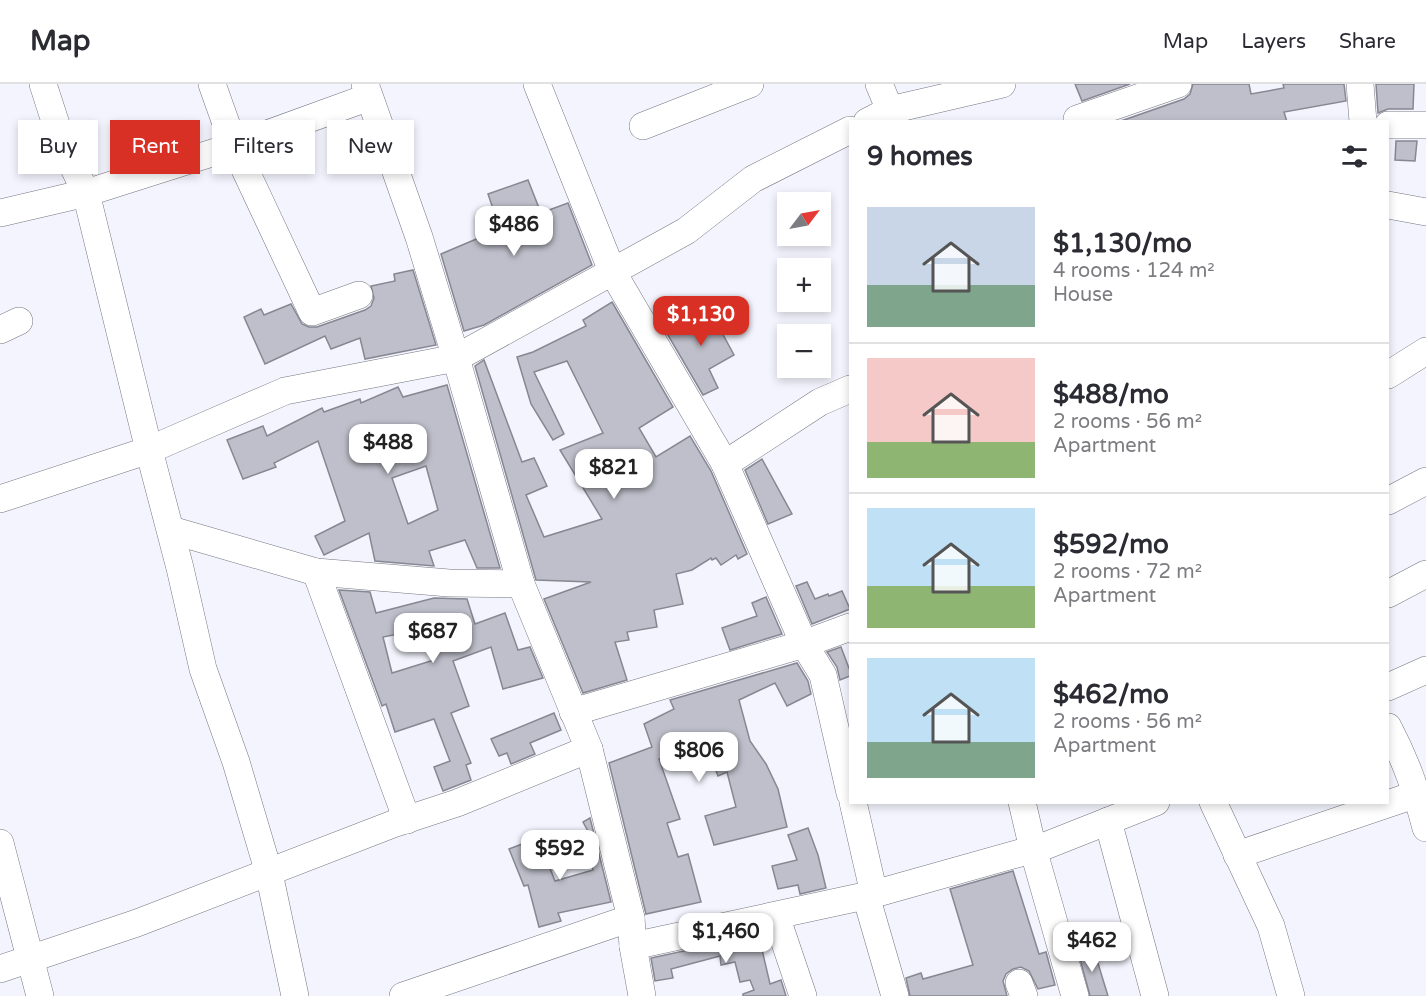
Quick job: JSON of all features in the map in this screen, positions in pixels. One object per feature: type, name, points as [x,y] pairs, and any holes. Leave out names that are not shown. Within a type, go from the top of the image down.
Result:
[{"type":"street","points":[[44,84],[62,143],[86,193],[171,530],[203,669],[237,762],[268,873],[288,955],[295,996]]},
{"type":"street","points":[[212,84],[225,120]]},
{"type":"street","points":[[537,84],[612,271],[725,464],[804,644],[823,675],[849,789]]},
{"type":"street","points":[[643,126],[750,84]]},
{"type":"street","points":[[879,84],[884,118],[1002,84]]},
{"type":"street","points":[[1077,119],[1178,84]]},
{"type":"street","points":[[1360,84],[1365,120]]},
{"type":"street","points":[[297,120],[367,91],[419,237],[521,584],[589,749],[631,918],[633,946],[642,996]]},
{"type":"street","points":[[1389,123],[1426,125]]},
{"type":"street","points":[[0,499],[149,450],[285,391],[456,358],[686,231],[753,179],[849,131]]},
{"type":"street","points":[[0,213],[86,193],[212,153]]},
{"type":"street","points":[[247,174],[312,312],[358,295]]},
{"type":"street","points":[[1389,205],[1426,212]]},
{"type":"street","points":[[1389,374],[1425,356]]},
{"type":"street","points":[[725,464],[820,402],[849,389]]},
{"type":"street","points":[[1389,500],[1426,481]]},
{"type":"street","points":[[171,530],[316,572],[449,583],[521,584]]},
{"type":"street","points":[[316,572],[407,820]]},
{"type":"street","points":[[1389,593],[1426,574]]},
{"type":"street","points":[[573,712],[804,644],[849,627]]},
{"type":"street","points":[[1389,687],[1426,670]]},
{"type":"street","points":[[1389,730],[1404,757],[1426,828]]},
{"type":"street","points":[[0,969],[137,923],[457,803],[589,749]]},
{"type":"street","points":[[1389,803],[1417,794]]},
{"type":"street","points":[[853,804],[870,895],[895,996]]},
{"type":"street","points":[[1022,804],[1074,996]]},
{"type":"street","points":[[633,946],[870,895],[1033,849],[1151,804]]},
{"type":"street","points":[[1214,804],[1271,926],[1291,996]]},
{"type":"street","points":[[1237,855],[1387,804]]},
{"type":"street","points":[[1108,821],[1155,996]]},
{"type":"street","points":[[0,843],[40,996]]},
{"type":"street","points":[[776,916],[803,996]]},
{"type":"street","points":[[403,996],[631,918]]},
{"type":"building","points":[[1075,84],[1130,84],[1082,101]]},
{"type":"building","points":[[1193,84],[1249,84],[1251,94],[1284,88],[1283,84],[1344,84],[1346,101],[1284,112],[1286,120],[1124,120],[1184,99],[1190,94]]},
{"type":"building","points":[[1376,84],[1414,84],[1413,109],[1388,109],[1378,113]]},
{"type":"building","points":[[1396,141],[1417,141],[1415,161],[1395,160]]},
{"type":"building","points":[[528,180],[541,213],[568,203],[592,265],[484,325],[464,331],[441,254],[500,229],[488,194]]},
{"type":"building","points":[[413,270],[436,345],[365,359],[360,338],[331,349],[325,336],[265,364],[244,317],[261,309],[264,315],[291,304],[302,324],[317,327],[365,310],[371,306],[374,298],[371,286],[395,281],[394,274]]},
{"type":"building","points":[[612,302],[673,407],[639,428],[656,457],[690,436],[711,471],[747,554],[738,559],[736,555],[721,565],[716,558],[712,560],[711,558],[692,570],[676,574],[683,604],[654,610],[657,627],[627,632],[629,640],[615,642],[627,680],[583,693],[544,599],[591,582],[536,580],[475,366],[484,360],[522,462],[534,458],[547,486],[526,495],[544,537],[602,519],[560,450],[603,433],[567,361],[534,372],[564,434],[553,440],[531,404],[517,357],[533,352],[586,326],[583,320]]},
{"type":"building","points":[[708,307],[734,355],[709,369],[718,388],[703,395],[665,330]]},
{"type":"building","points":[[447,385],[500,568],[477,568],[465,540],[429,551],[434,566],[375,561],[369,533],[324,555],[315,536],[345,521],[318,441],[274,463],[276,467],[243,479],[227,440],[263,426],[267,436],[322,408],[324,412],[360,399],[361,403],[398,387],[403,397]],"holes":[[[426,466],[438,510],[408,524],[392,478]]]},
{"type":"building","points":[[762,459],[792,514],[768,524],[745,470]]},
{"type":"building","points":[[807,582],[815,599],[842,591],[849,609],[812,624],[796,586]]},
{"type":"building","points":[[339,590],[370,592],[376,613],[434,598],[467,599],[475,624],[505,613],[518,650],[530,647],[543,678],[503,689],[491,647],[453,661],[469,706],[451,713],[471,763],[466,765],[471,780],[443,791],[434,767],[450,761],[434,719],[395,732],[386,704],[382,706]],"holes":[[[418,630],[434,660],[392,673],[383,637]]]},
{"type":"building","points":[[766,597],[782,634],[730,650],[722,628],[757,616],[752,603]]},
{"type":"building","points":[[841,647],[849,668],[849,676],[840,680],[837,667],[827,652]]},
{"type":"building","points":[[797,663],[808,681],[811,694],[787,706],[775,683],[739,700],[750,741],[766,764],[778,789],[787,827],[714,845],[705,816],[736,807],[727,772],[718,776],[709,752],[696,757],[693,746],[659,759],[680,819],[667,823],[678,857],[688,854],[701,902],[646,914],[609,763],[652,747],[644,724],[674,709],[670,700]]},
{"type":"building","points":[[554,713],[561,730],[530,743],[535,754],[511,764],[507,753],[499,756],[491,739]]},
{"type":"building","points":[[590,818],[611,902],[558,913],[561,921],[539,927],[528,885],[524,886],[509,849],[538,838],[555,881],[593,870],[583,835],[589,833],[583,822]]},
{"type":"building","points":[[808,828],[818,855],[826,888],[800,894],[798,885],[778,889],[772,866],[797,860],[788,835]]},
{"type":"building","points":[[1013,871],[1039,954],[1046,952],[1055,985],[1038,989],[1029,971],[1021,967],[1006,974],[1003,981],[1007,996],[910,996],[906,978],[921,973],[923,979],[973,965],[950,889]]},
{"type":"building","points":[[754,936],[755,942],[760,941],[770,984],[781,980],[786,996],[743,996],[754,990],[750,980],[740,982],[735,962],[721,965],[720,956],[671,969],[673,978],[655,981],[651,958]]},
{"type":"building","points":[[1093,947],[1108,996],[1090,996],[1078,951]]}]
